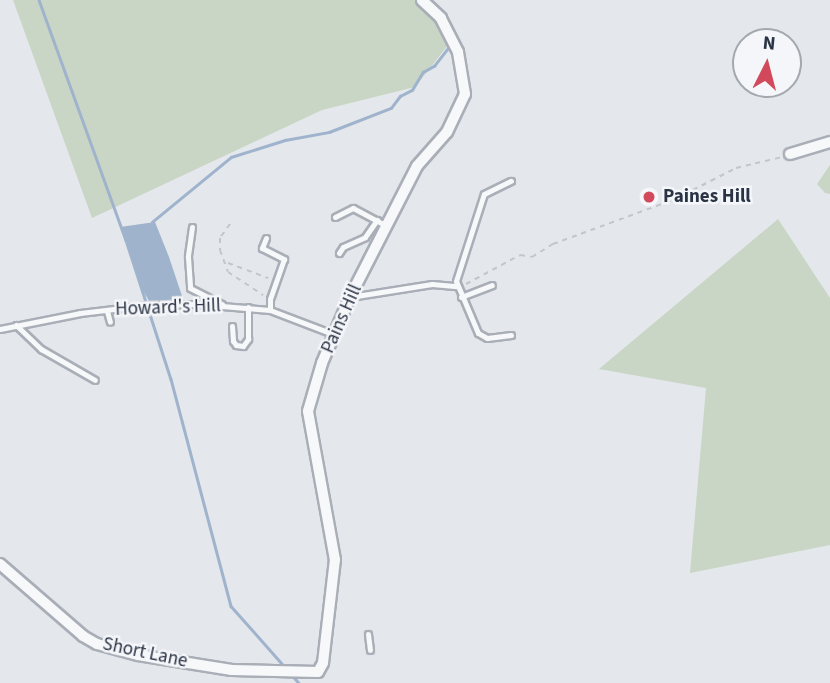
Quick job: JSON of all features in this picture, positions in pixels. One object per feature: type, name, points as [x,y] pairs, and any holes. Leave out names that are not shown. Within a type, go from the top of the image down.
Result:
[{"type":"street","name":"Pains Hill","points":[[318,672],[323,663],[335,560],[309,411],[333,334],[382,223],[418,166],[447,132],[465,93],[458,52],[441,18],[422,0]]},
{"type":"street","points":[[790,154],[830,142]]},
{"type":"street","name":"Short Lane","points":[[0,564],[83,636],[97,644],[138,655],[232,670],[318,672]]},
{"type":"street","points":[[318,672],[324,683]]},
{"type":"lane","points":[[511,181],[484,194],[460,262],[457,286],[478,333],[487,338],[511,335]]},
{"type":"lane","points":[[335,217],[353,208],[382,223],[365,237],[343,247],[339,253]]},
{"type":"lane","points":[[192,227],[188,257],[190,288],[224,305]]},
{"type":"lane","points":[[266,238],[262,248],[284,259],[270,299],[270,310]]},
{"type":"lane","points":[[349,297],[432,285],[457,286]]},
{"type":"lane","points":[[461,297],[492,285]]},
{"type":"lane","name":"Howard's Hill","points":[[0,328],[170,304],[224,305],[270,310],[333,334]]},
{"type":"lane","points":[[232,326],[233,341],[236,345],[243,345],[248,339],[248,307]]},
{"type":"lane","points":[[107,311],[110,323]]},
{"type":"lane","points":[[16,325],[41,349],[95,380]]},
{"type":"lane","points":[[368,634],[370,650]]},
{"type":"path","points":[[457,286],[520,255],[532,257],[553,244],[675,199],[736,169],[790,154]]},
{"type":"path","points":[[230,224],[220,238],[220,250],[233,278],[270,299]]},
{"type":"path","points":[[226,262],[276,281]]},
{"type":"green space","points":[[13,0],[419,0],[452,40],[415,87],[322,110],[92,218]]},
{"type":"green space","points":[[830,165],[830,194],[825,193],[817,184]]},
{"type":"green space","points":[[778,219],[830,298],[830,545],[690,573],[706,388],[599,369]]},
{"type":"water","points":[[155,222],[183,299],[149,301],[141,287],[120,227]]},
{"type":"waterway","points":[[39,0],[126,240],[171,379],[231,606],[285,667]]},
{"type":"waterway","points":[[152,222],[231,157],[285,140],[329,132],[391,108],[400,96],[412,90],[423,72],[434,66],[451,44]]},
{"type":"waterway","points":[[292,675],[299,683]]},
{"type":"place","name":"Paines Hill","points":[[649,197]]}]
